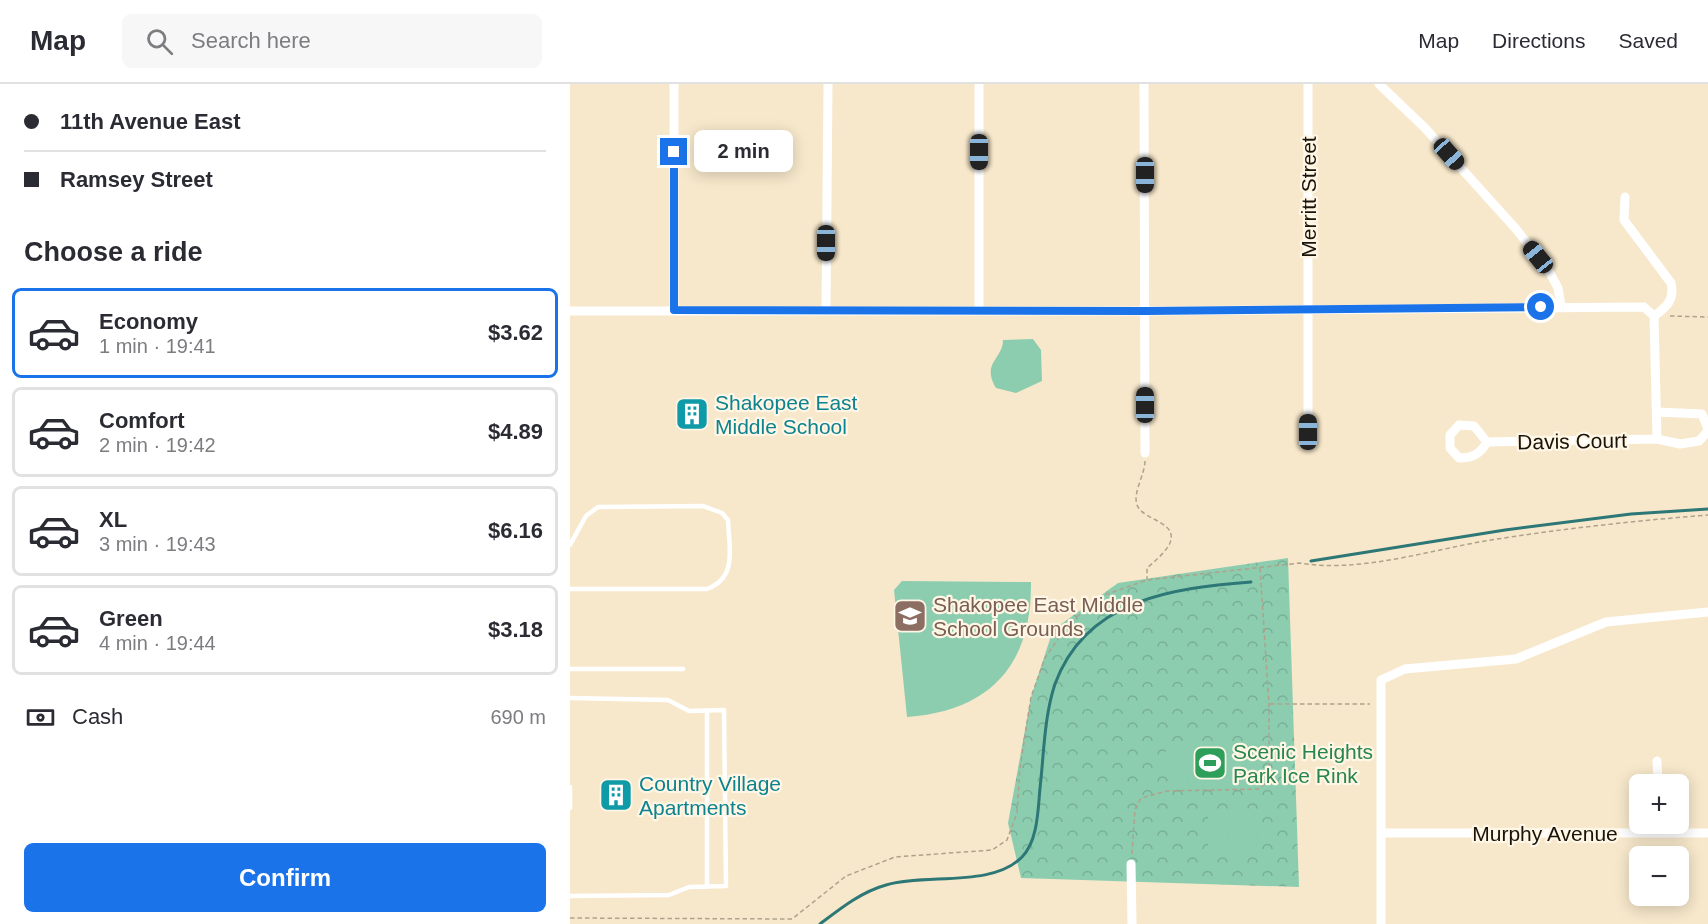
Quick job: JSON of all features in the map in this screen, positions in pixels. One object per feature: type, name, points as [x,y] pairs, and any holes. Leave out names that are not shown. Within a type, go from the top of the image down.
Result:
[{"type":"street","points":[[674,84],[674,310]]},
{"type":"street","points":[[826,311],[828,84]]},
{"type":"street","points":[[979,84],[979,311]]},
{"type":"street","points":[[1144,84],[1145,453]]},
{"type":"street","name":"Merritt Street","points":[[1308,84],[1308,432]]},
{"type":"street","points":[[1379,84],[1425,127],[1516,229],[1549,271],[1558,288],[1561,306]]},
{"type":"street","points":[[1625,197],[1624,220],[1671,283],[1673,293],[1667,306],[1654,316]]},
{"type":"street","points":[[570,311],[1146,311],[1644,307],[1654,316],[1657,439]]},
{"type":"street","points":[[1657,412],[1702,414],[1708,430]]},
{"type":"street","name":"Davis Court","points":[[1487,442],[1657,439],[1680,444],[1699,441],[1708,430]]},
{"type":"street","points":[[1381,924],[1381,680],[1405,669],[1516,659],[1606,622],[1708,612]]},
{"type":"street","points":[[1657,761],[1658,774]]},
{"type":"street","name":"Murphy Avenue","points":[[1381,833],[1629,829]]},
{"type":"street","name":"Murphy Avenue","points":[[1689,831],[1708,833]]},
{"type":"street","points":[[1131,864],[1132,924]]},
{"type":"lane","points":[[570,545],[586,516],[598,507],[703,506],[722,513],[728,520],[729,570],[719,584],[707,589],[570,589]]},
{"type":"lane","points":[[570,669],[682,669]]},
{"type":"lane","points":[[570,698],[668,700],[689,711],[724,710],[726,886],[689,887],[669,896],[570,896]]},
{"type":"lane","points":[[707,711],[707,887]]},
{"type":"lane","points":[[570,787],[570,808]]},
{"type":"path","points":[[1654,316],[1708,317]]},
{"type":"path","points":[[1145,453],[1145,468],[1136,494],[1137,507],[1148,517],[1165,525],[1170,533],[1170,544],[1147,568],[1147,580]]},
{"type":"path","points":[[570,918],[792,919],[846,876],[895,857],[992,850],[1007,840],[1017,813],[1020,768],[1031,697],[1044,658],[1065,629],[1096,598],[1147,580],[1300,563],[1320,566],[1363,563],[1517,536],[1634,521],[1708,515]]},
{"type":"path","points":[[1131,864],[1135,808],[1141,798],[1167,791],[1259,789],[1265,785],[1272,770],[1260,567]]},
{"type":"path","points":[[1269,704],[1381,704]]},
{"type":"path","points":[[657,919],[657,924]]},
{"type":"green space","points":[[1033,339],[1041,350],[1042,381],[1016,393],[996,388],[991,373],[1003,340]]},
{"type":"green space","points":[[1288,558],[1299,887],[1021,878],[1008,823],[1031,697],[1053,630],[1118,583]]},
{"type":"green space","points":[[902,581],[1031,582],[1024,637],[1014,660],[983,694],[962,705],[936,713],[907,717],[894,590]]},
{"type":"green space","name":"Scenic Heights Park Ice Rink","points":[[1173,743],[1249,744],[1256,751],[1255,776],[1250,783],[1171,781],[1164,774],[1166,748]]},
{"type":"green space","points":[[1231,810],[1258,811],[1257,853],[1230,853]]},
{"type":"green space","points":[[1208,816],[1228,816],[1227,849],[1208,849]]},
{"type":"waterway","points":[[1311,561],[1505,530],[1631,514],[1708,509]]},
{"type":"waterway","points":[[820,924],[852,901],[886,885],[994,873],[1009,867],[1022,857],[1031,842],[1036,824],[1046,722],[1051,697],[1069,655],[1088,633],[1110,616],[1135,603],[1163,594],[1251,582]]},
{"type":"place","name":"Shakopee East Middle School","points":[[692,414]]},
{"type":"place","name":"Shakopee East Middle School Grounds","points":[[910,616]]},
{"type":"place","name":"Scenic Heights Park Ice Rink","points":[[1210,763]]},
{"type":"place","name":"Country Village Apartments","points":[[616,795]]},
{"type":"route","points":[[674,152],[674,310],[1146,311],[1541,307]]}]
